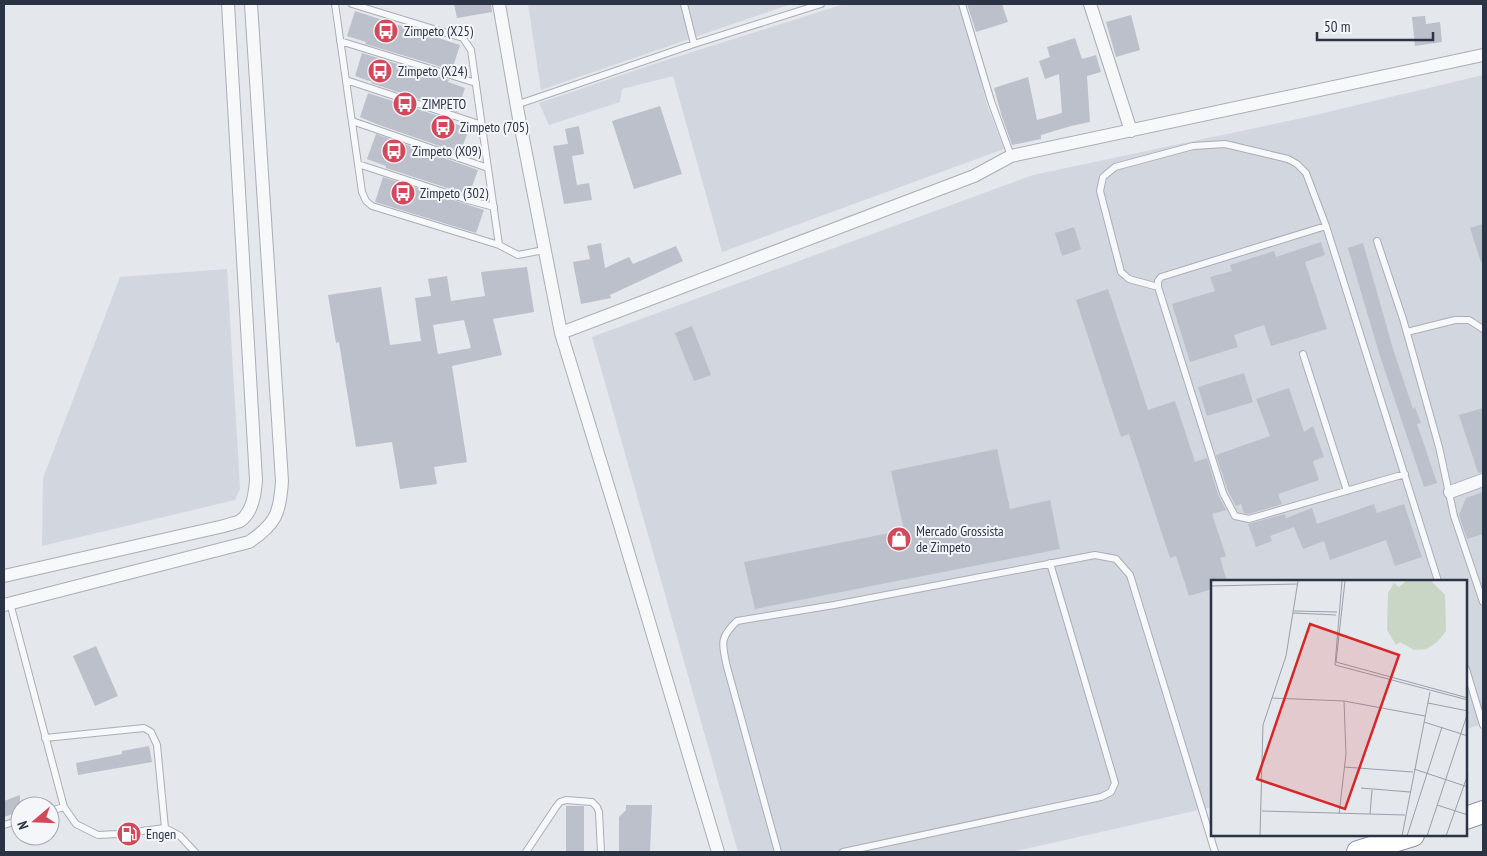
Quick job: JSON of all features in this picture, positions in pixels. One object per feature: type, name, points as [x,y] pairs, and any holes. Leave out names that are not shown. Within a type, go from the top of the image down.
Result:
[{"type":"highway","points":[[1467,818],[1483,812]]},
{"type":"highway","points":[[1358,852],[1410,836]]},
{"type":"street","points":[[4,576],[224,526],[240,521],[252,504],[256,480],[228,4]]},
{"type":"street","points":[[7,604],[248,542],[265,532],[276,517],[281,501],[282,481],[251,4]]},
{"type":"street","points":[[499,4],[516,105],[561,333],[718,852]]},
{"type":"street","points":[[1090,4],[1131,131]]},
{"type":"street","points":[[561,333],[974,176],[1011,156],[1483,55]]},
{"type":"street","points":[[1450,492],[1483,480]]},
{"type":"lane","points":[[335,4],[362,192],[366,201],[372,206],[499,245],[518,255],[544,250]]},
{"type":"lane","points":[[352,4],[463,38],[471,50],[499,245]]},
{"type":"lane","points":[[684,4],[694,44]]},
{"type":"lane","points":[[516,105],[805,6],[821,4]]},
{"type":"lane","points":[[962,4],[991,101],[1011,156]]},
{"type":"lane","points":[[340,41],[476,83]]},
{"type":"lane","points":[[346,80],[482,125]]},
{"type":"lane","points":[[352,121],[488,168]]},
{"type":"lane","points":[[1158,287],[1129,279],[1121,272],[1100,191],[1103,177],[1115,167],[1193,146],[1225,144],[1288,159],[1306,172],[1326,226],[1438,580]]},
{"type":"lane","points":[[358,164],[494,207]]},
{"type":"lane","points":[[1326,226],[1161,277],[1158,281],[1158,287],[1224,493],[1235,516],[1249,519],[1405,474]]},
{"type":"lane","points":[[1377,241],[1407,332],[1439,447],[1454,516],[1483,602]]},
{"type":"lane","points":[[1407,332],[1455,320],[1469,320],[1483,329]]},
{"type":"lane","points":[[1303,354],[1347,491]]},
{"type":"lane","points":[[778,852],[722,647],[726,632],[737,621],[834,605],[1095,555],[1116,559],[1130,574],[1211,836]]},
{"type":"lane","points":[[843,852],[1101,797],[1111,792],[1115,783],[1050,563]]},
{"type":"lane","points":[[7,604],[64,807],[76,824],[98,835],[165,828],[180,836],[195,852]]},
{"type":"lane","points":[[1467,672],[1483,725]]},
{"type":"lane","points":[[45,738],[144,728],[151,732],[157,745],[165,828]]},
{"type":"lane","points":[[526,852],[556,807],[560,802],[566,800],[592,802],[597,807],[599,812],[601,852]]},
{"type":"lane","points":[[60,808],[64,807]]},
{"type":"lane","points":[[1211,836],[1216,852]]},
{"type":"shaded area","points":[[528,4],[791,4],[541,90]]},
{"type":"shaded area","points":[[844,4],[958,4],[971,40],[986,102],[1004,149],[722,252],[673,76],[622,89],[620,102],[549,125],[539,103],[648,66]]},
{"type":"shaded area","name":"Mercado Grossista de Zimpeto","points":[[1483,75],[1483,724],[1467,729],[1467,580],[1211,580],[1211,807],[1011,852],[738,852],[592,337],[1033,175],[1307,117]]},
{"type":"shaded area","points":[[227,269],[240,489],[235,500],[42,546],[43,478],[120,277]]},
{"type":"building","points":[[454,4],[491,4],[492,12],[457,18]]},
{"type":"building","points":[[967,4],[1002,4],[1008,22],[976,32]]},
{"type":"building","points":[[355,11],[460,45],[452,70],[365,44],[366,42],[347,36]]},
{"type":"building","points":[[1131,15],[1140,50],[1116,57],[1106,22]]},
{"type":"building","points":[[1425,16],[1426,24],[1440,22],[1442,42],[1415,46],[1412,17]]},
{"type":"building","points":[[1075,38],[1082,59],[1096,55],[1101,72],[1087,76],[1090,122],[1041,135],[1041,139],[1012,145],[994,88],[1028,77],[1037,120],[1062,113],[1059,74],[1045,79],[1039,61],[1050,57],[1047,47]]},
{"type":"building","points":[[362,53],[449,80],[448,82],[465,88],[457,112],[355,76]]},
{"type":"building","points":[[368,93],[454,121],[453,123],[469,129],[460,153],[360,117]]},
{"type":"building","points":[[660,106],[682,174],[634,189],[612,121]]},
{"type":"building","points":[[579,126],[584,154],[572,156],[577,185],[589,183],[592,200],[564,204],[553,146],[568,144],[565,129]]},
{"type":"building","points":[[376,134],[478,170],[469,195],[386,168],[386,166],[367,159]]},
{"type":"building","points":[[383,177],[484,210],[476,233],[375,202]]},
{"type":"building","points":[[1483,224],[1483,261],[1481,262],[1470,228]]},
{"type":"building","points":[[1074,227],[1081,249],[1062,256],[1055,233]]},
{"type":"building","points":[[1321,242],[1325,255],[1305,262],[1327,329],[1271,346],[1264,325],[1234,335],[1238,347],[1190,362],[1172,304],[1215,291],[1210,277],[1232,271],[1230,265],[1274,251],[1276,257]]},
{"type":"building","points":[[601,243],[605,268],[629,257],[633,264],[676,246],[683,261],[610,295],[611,298],[581,304],[573,262],[590,259],[587,246]]},
{"type":"building","points":[[1363,243],[1393,349],[1413,409],[1415,407],[1421,423],[1417,424],[1437,483],[1424,487],[1380,356],[1348,248]]},
{"type":"building","points":[[527,267],[534,312],[493,319],[502,355],[452,366],[467,462],[434,467],[437,484],[400,489],[392,442],[356,447],[339,342],[336,343],[328,295],[381,287],[390,345],[421,341],[415,298],[431,296],[428,279],[447,276],[451,301],[485,296],[481,272]],"holes":[[[464,320],[471,348],[438,354],[433,325]]]},
{"type":"building","points":[[1108,289],[1148,410],[1175,401],[1195,462],[1207,458],[1218,495],[1226,510],[1212,514],[1226,556],[1220,558],[1227,580],[1211,580],[1211,589],[1189,596],[1176,556],[1170,558],[1129,434],[1121,437],[1076,300]]},
{"type":"building","points":[[692,326],[711,375],[694,381],[675,333]]},
{"type":"building","points":[[1244,373],[1253,402],[1207,416],[1198,387]]},
{"type":"building","points":[[1289,388],[1304,432],[1313,426],[1324,457],[1313,461],[1319,480],[1278,494],[1282,504],[1249,514],[1244,513],[1241,504],[1236,506],[1228,491],[1216,455],[1270,436],[1256,399]]},
{"type":"building","points":[[1483,408],[1483,472],[1478,473],[1459,415]]},
{"type":"building","points":[[997,449],[1010,509],[1050,500],[1060,549],[755,609],[744,562],[904,530],[891,471]]},
{"type":"building","points":[[1483,492],[1483,534],[1467,539],[1459,515],[1466,498]]},
{"type":"building","points":[[1374,504],[1377,513],[1404,504],[1422,557],[1395,566],[1386,540],[1330,560],[1324,541],[1303,549],[1294,527],[1270,536],[1272,541],[1256,547],[1248,524],[1285,514],[1286,518],[1312,508],[1317,524]]},
{"type":"building","points":[[96,646],[118,696],[95,706],[73,656]]},
{"type":"building","points":[[149,746],[152,762],[78,775],[76,763],[122,754],[122,751]]},
{"type":"building","points":[[10,799],[10,815],[4,817],[4,801]]},
{"type":"building","points":[[626,805],[652,805],[650,852],[619,852],[619,817],[626,810]]},
{"type":"building","points":[[566,806],[584,806],[584,852],[566,852]]},
{"type":"place","name":"Zimpeto (X25)","points":[[386,31]]},
{"type":"place","name":"Zimpeto (X24)","points":[[380,71]]},
{"type":"place","name":"ZIMPETO","points":[[405,104]]},
{"type":"place","name":"Zimpeto (705)","points":[[443,127]]},
{"type":"place","name":"Zimpeto (X09)","points":[[394,151]]},
{"type":"place","name":"Zimpeto (302)","points":[[403,193]]},
{"type":"place","name":"Mercado Grossista de Zimpeto","points":[[899,539]]},
{"type":"place","name":"Engen","points":[[129,834]]}]
